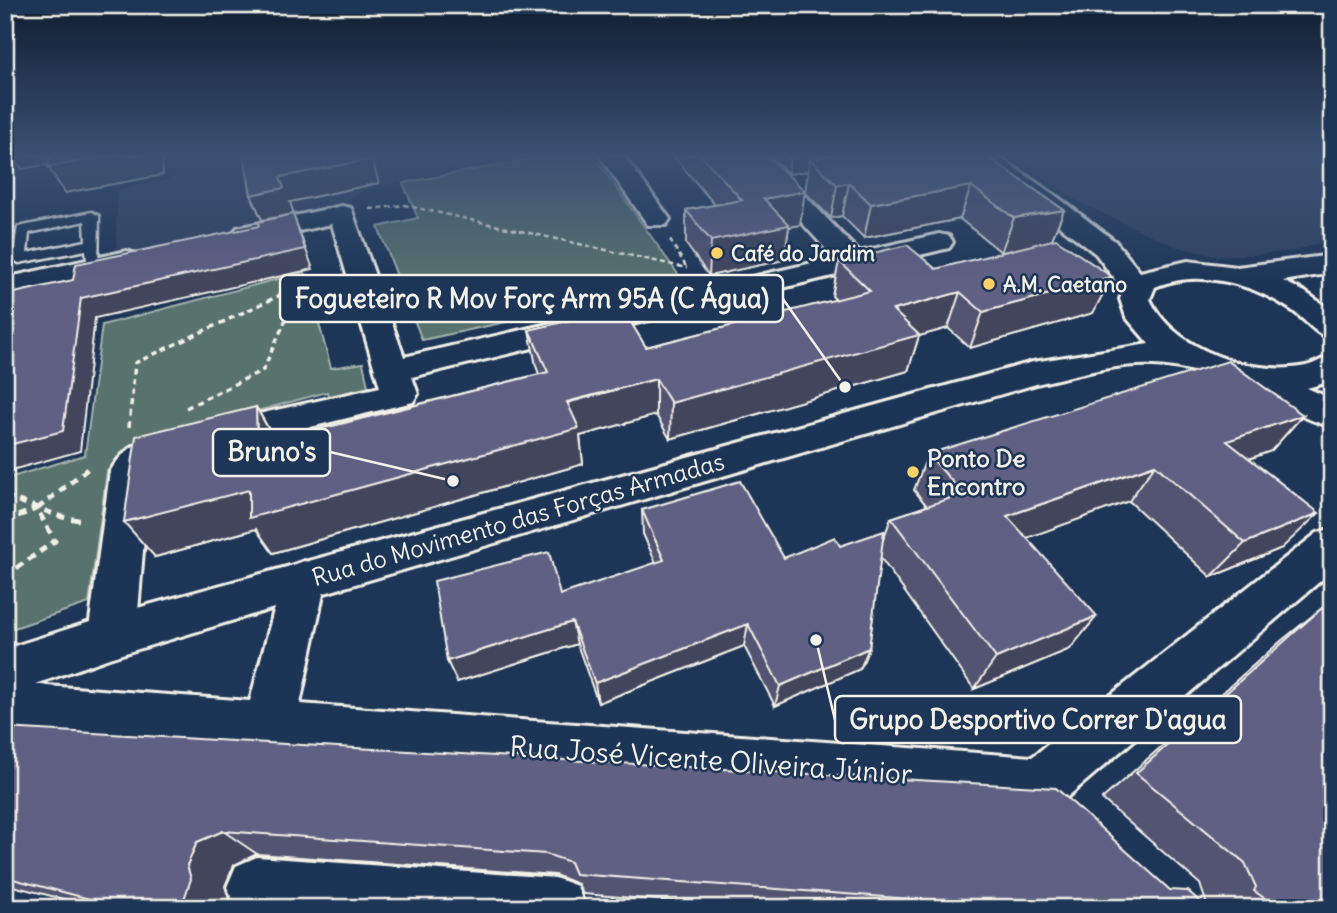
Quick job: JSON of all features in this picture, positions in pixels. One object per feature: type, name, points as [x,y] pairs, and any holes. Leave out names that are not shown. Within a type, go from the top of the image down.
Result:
[{"type":"street","points":[[642,198],[657,219]]},
{"type":"street","points":[[789,198],[852,261]]},
{"type":"street","points":[[1042,198],[1106,248],[1136,294],[1144,320],[1155,332],[1170,343],[1220,367],[1332,414]]},
{"type":"street","points":[[1047,201],[1142,248],[1292,296],[1311,308],[1332,329]]},
{"type":"street","points":[[112,636],[130,472],[151,452],[400,394],[342,214],[224,239]]},
{"type":"street","points":[[392,370],[939,242]]},
{"type":"street","points":[[5,287],[92,256],[158,254]]},
{"type":"street","points":[[1033,373],[1106,337],[1152,275],[1165,271],[1275,273],[1332,264]]},
{"type":"street","points":[[625,315],[651,337],[790,302],[785,277]]},
{"type":"street","points":[[1033,373],[1125,356],[1154,354],[1298,379],[1332,367]]},
{"type":"street","name":"Rua do Movimento das Forças Armadas","points":[[5,672],[112,636],[304,580],[1033,373]]},
{"type":"street","name":"Rua José Vicente Oliveira Júnior","points":[[5,701],[47,711],[269,727],[1059,803],[1332,545]]},
{"type":"street","points":[[269,727],[304,580]]},
{"type":"street","points":[[257,887],[555,908]]},
{"type":"lane","points":[[92,216],[92,256],[19,259],[23,230],[92,216]]},
{"type":"path","points":[[342,214],[404,205],[687,268]]},
{"type":"path","points":[[657,219],[705,296]]},
{"type":"path","points":[[128,436],[135,363],[301,286]]},
{"type":"path","points":[[5,496],[37,509],[88,522]]},
{"type":"path","points":[[5,521],[37,509]]},
{"type":"shaded area","points":[[117,198],[352,198],[334,209],[116,255]]},
{"type":"shaded area","points":[[1073,198],[1332,198],[1332,239],[1294,251],[1214,256],[1175,246]]},
{"type":"green space","points":[[409,198],[623,198],[685,284],[422,340],[378,227],[418,218]]},
{"type":"green space","points":[[305,272],[331,368],[363,363],[370,395],[332,406],[327,392],[139,443],[107,471],[89,603],[5,631],[5,479],[85,455],[102,325]]},
{"type":"building","points":[[740,198],[771,198],[764,199],[789,225],[711,241],[686,210],[742,200]]},
{"type":"building","points":[[864,198],[907,198],[871,204]]},
{"type":"building","points":[[987,198],[1046,198],[1064,210],[1014,218]]},
{"type":"building","points":[[293,214],[305,249],[81,298],[63,431],[5,446],[5,295],[73,280],[76,264],[259,226],[258,222]]},
{"type":"building","points":[[1056,239],[1112,277],[983,312],[960,292],[893,310],[919,335],[671,403],[656,379],[567,402],[579,428],[249,518],[249,490],[124,522],[136,436],[256,407],[257,445],[548,372],[529,330],[622,308],[646,347],[870,291],[839,261],[907,245],[936,269]]},
{"type":"building","points":[[1228,361],[1303,415],[1227,441],[1319,513],[1245,543],[1155,465],[1007,516],[1097,616],[996,658],[891,518],[963,494],[928,454]]},
{"type":"building","points":[[740,481],[784,558],[835,537],[840,546],[884,531],[869,648],[780,686],[748,624],[595,683],[572,622],[447,661],[434,581],[549,552],[560,595],[664,560],[642,510]]},
{"type":"building","points":[[1322,608],[1332,614],[1332,908],[1279,908],[1254,891],[1256,887],[1245,863],[1136,773]]},
{"type":"building","points":[[5,728],[1056,788],[1170,890],[1188,891],[1207,908],[1032,908],[575,874],[570,862],[546,854],[223,831],[197,842],[187,865],[191,879],[181,908],[124,908],[5,877]]},
{"type":"place","name":"Café do Jardim","points":[[717,253]]},
{"type":"place","name":"A.M. Caetano","points":[[989,284]]},
{"type":"place","name":"Fogueteiro R Mov Forç Arm 95A (C Água)","points":[[845,387]]},
{"type":"place","name":"Ponto De Encontro","points":[[913,472]]},
{"type":"place","name":"Bruno's","points":[[453,481]]},
{"type":"place","name":"Grupo Desportivo Correr D'agua","points":[[816,640]]}]
